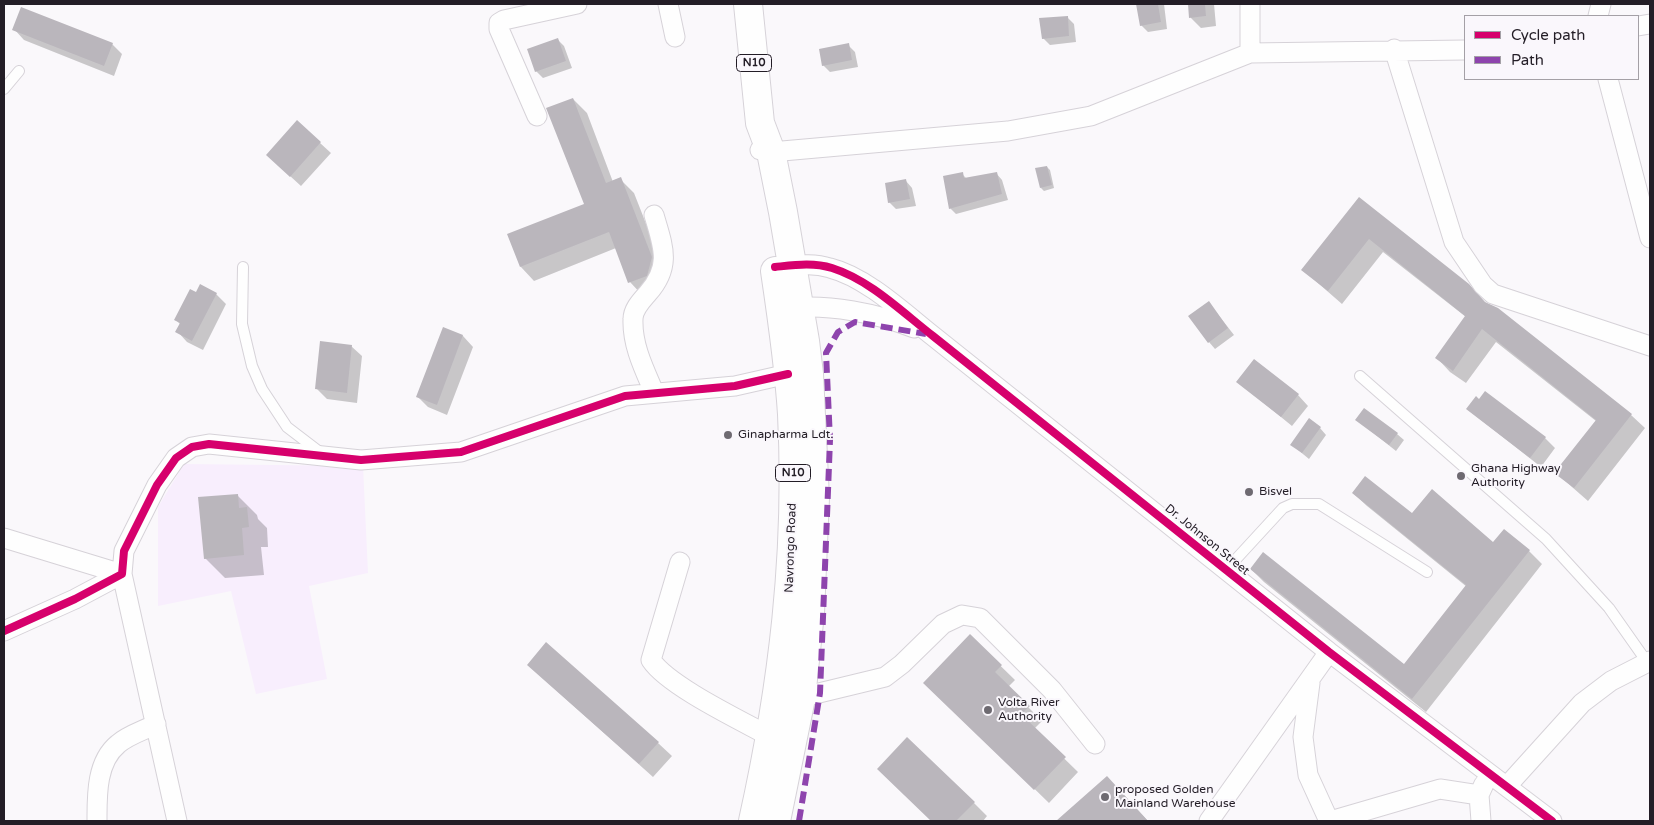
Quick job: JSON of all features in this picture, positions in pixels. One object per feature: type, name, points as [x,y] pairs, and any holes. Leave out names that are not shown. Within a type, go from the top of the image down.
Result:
[{"type":"highway","name":"Navrongo Road","points":[[748,4],[760,123],[790,308],[809,374],[815,498],[810,613],[789,700],[776,821]]},
{"type":"highway","name":"Navrongo Road","points":[[753,821],[771,737],[789,700],[787,626],[793,548],[792,414],[788,374],[790,308]]},
{"type":"street","points":[[537,116],[498,29],[499,23],[504,20],[577,4]]},
{"type":"street","points":[[668,4],[675,37]]},
{"type":"street","points":[[1250,4],[1250,53]]},
{"type":"street","points":[[1394,49],[1454,242],[1483,285],[1493,294],[1650,346]]},
{"type":"street","points":[[765,151],[1008,130],[1091,116],[1250,53],[1394,49],[1464,50]]},
{"type":"street","points":[[1608,80],[1650,238]]},
{"type":"street","points":[[654,215],[665,254],[657,282],[637,306],[632,318],[635,344],[654,392]]},
{"type":"street","name":"Dr. Johnson Street","points":[[784,266],[804,264],[831,268],[867,286],[933,336],[1330,652],[1552,821]]},
{"type":"street","name":"Dr. Johnson Street","points":[[790,308],[882,316],[933,336]]},
{"type":"street","points":[[177,821],[122,574],[124,551],[157,485],[176,458],[192,447],[210,444],[362,460],[461,452],[626,396],[735,386],[788,374]]},
{"type":"street","points":[[4,538],[122,574]]},
{"type":"street","points":[[680,562],[651,660],[657,668],[688,689],[729,715],[771,737]]},
{"type":"street","points":[[4,631],[75,599],[122,574]]},
{"type":"street","points":[[789,700],[885,677],[902,664],[943,624],[962,615],[980,618],[1052,690],[1096,744]]},
{"type":"street","points":[[1209,821],[1330,652]]},
{"type":"street","points":[[1507,786],[1582,703],[1611,681],[1648,661]]},
{"type":"street","points":[[1310,679],[1303,737],[1308,775],[1330,821],[1440,789],[1479,795]]},
{"type":"street","points":[[97,821],[97,795],[103,764],[118,744],[156,724]]},
{"type":"street","points":[[1481,821],[1479,795],[1489,772]]},
{"type":"lane","points":[[4,89],[19,71]]},
{"type":"lane","points":[[243,267],[242,324],[252,366],[262,389],[288,427],[325,456]]},
{"type":"lane","points":[[1360,376],[1546,539],[1609,608],[1648,661]]},
{"type":"lane","points":[[1226,570],[1283,508],[1292,504],[1319,504],[1427,572]]},
{"type":"shaded area","points":[[184,464],[363,466],[368,573],[309,586],[327,679],[256,694],[231,591],[158,606],[158,507]]},
{"type":"building","points":[[1136,4],[1158,4],[1161,22],[1140,26]]},
{"type":"building","points":[[1188,4],[1205,4],[1206,16],[1189,18]]},
{"type":"building","points":[[21,7],[113,43],[104,66],[12,30]]},
{"type":"building","points":[[1068,16],[1069,36],[1042,39],[1039,18]]},
{"type":"building","points":[[558,38],[566,61],[535,72],[527,49]]},
{"type":"building","points":[[849,43],[852,60],[822,66],[819,49]]},
{"type":"building","points":[[573,98],[606,183],[621,177],[652,257],[647,276],[628,283],[609,232],[520,267],[507,234],[584,204],[546,108]]},
{"type":"building","points":[[297,120],[321,142],[290,177],[266,155]]},
{"type":"building","points":[[1047,166],[1052,185],[1040,188],[1035,168]]},
{"type":"building","points":[[963,172],[964,178],[997,172],[1002,194],[949,209],[943,176]]},
{"type":"building","points":[[906,179],[910,199],[888,203],[885,183]]},
{"type":"building","points":[[1359,197],[1469,284],[1485,302],[1498,308],[1632,414],[1574,488],[1554,473],[1596,420],[1482,329],[1453,371],[1435,358],[1465,316],[1369,239],[1328,291],[1301,270]]},
{"type":"building","points":[[200,284],[217,293],[192,341],[175,332],[180,323],[174,320],[190,289],[196,292]]},
{"type":"building","points":[[1209,301],[1228,328],[1208,343],[1188,316]]},
{"type":"building","points":[[443,327],[463,335],[437,405],[416,397]]},
{"type":"building","points":[[320,341],[352,345],[347,393],[315,389]]},
{"type":"building","points":[[1254,359],[1299,394],[1281,417],[1236,382]]},
{"type":"building","points":[[1485,391],[1546,437],[1530,458],[1466,409],[1476,396],[1479,399]]},
{"type":"building","points":[[1364,408],[1398,433],[1389,445],[1355,420]]},
{"type":"building","points":[[1309,418],[1321,427],[1302,453],[1290,445]]},
{"type":"building","points":[[1365,476],[1412,513],[1432,489],[1493,542],[1504,529],[1530,550],[1412,699],[1250,569],[1263,552],[1404,664],[1466,585],[1352,493]]},
{"type":"building","points":[[238,494],[239,508],[247,507],[249,527],[242,528],[244,555],[204,559],[198,497]]},
{"type":"building","name":"Volta River Authority","points":[[970,634],[1002,665],[995,672],[1030,706],[1021,714],[1066,757],[1034,790],[923,683]]},
{"type":"building","points":[[546,642],[659,742],[639,764],[527,665]]},
{"type":"building","points":[[907,737],[975,802],[956,821],[931,821],[877,769]]},
{"type":"building","name":"proposed Golden Mainland Warehouse","points":[[1107,776],[1148,821],[1056,821]]},
{"type":"marked path","points":[[799,821],[820,693],[830,440],[826,353],[838,332],[855,322],[926,334]]},
{"type":"cycle path","points":[[775,267],[804,264],[825,266],[846,273],[872,288],[1329,652],[1552,821]]},
{"type":"cycle path","points":[[4,631],[75,599],[122,574],[124,551],[157,485],[176,458],[192,447],[209,444],[361,460],[461,452],[625,396],[735,386],[788,374]]},
{"type":"place","name":"Ginapharma Ldt.","points":[[728,435]]},
{"type":"place","name":"Ghana Highway Authority","points":[[1461,476]]},
{"type":"place","name":"Bisvel","points":[[1249,492]]},
{"type":"place","name":"Volta River Authority","points":[[988,710]]},
{"type":"place","name":"proposed Golden Mainland Warehouse","points":[[1105,797]]}]
